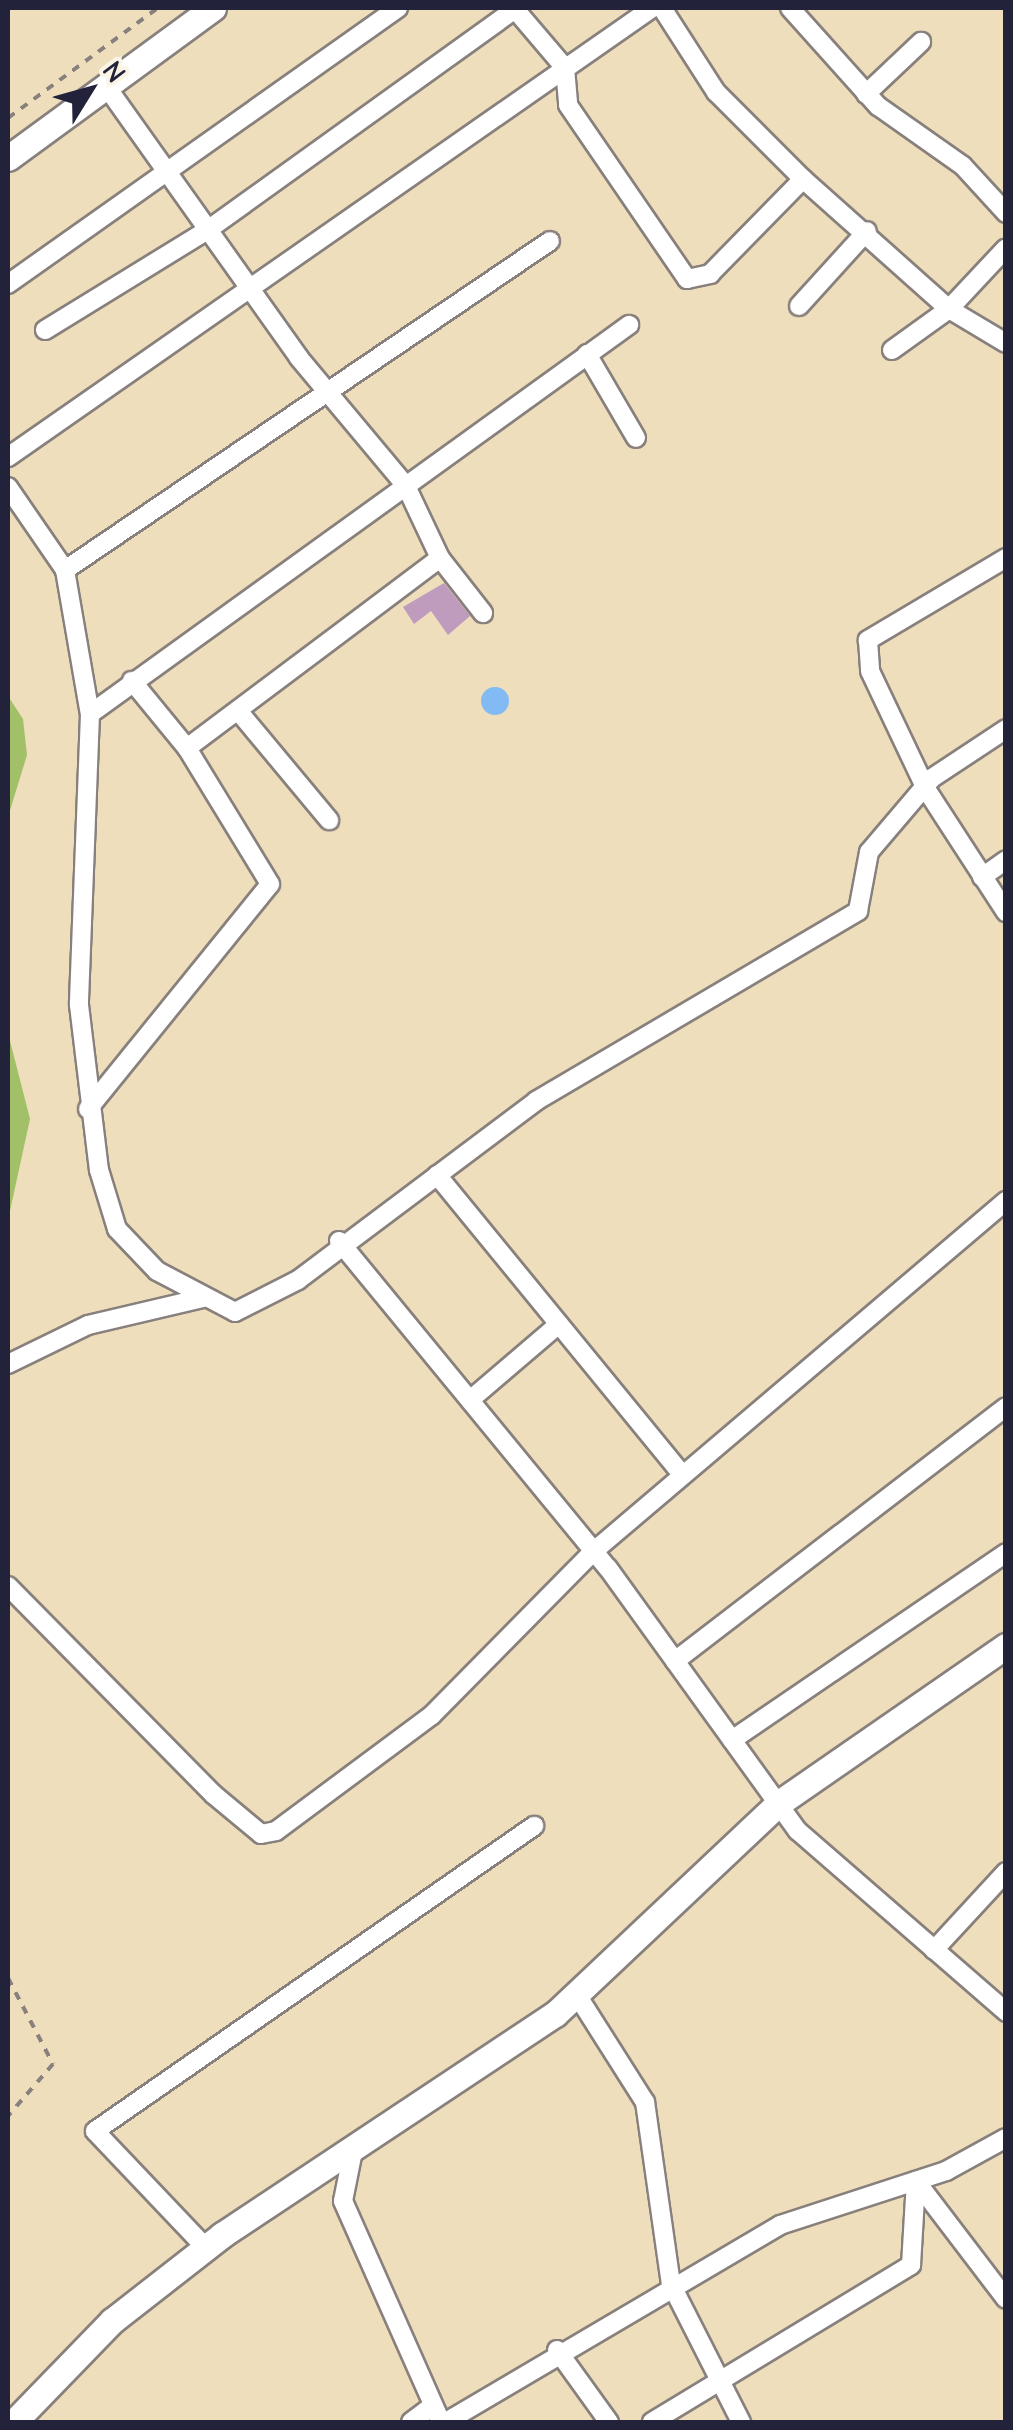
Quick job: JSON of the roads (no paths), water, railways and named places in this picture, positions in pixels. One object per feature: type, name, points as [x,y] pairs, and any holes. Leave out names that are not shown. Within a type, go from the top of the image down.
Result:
[{"type":"street","points":[[8,158],[213,8]]},
{"type":"street","points":[[8,284],[398,8]]},
{"type":"street","points":[[45,330],[209,229],[514,8],[565,68],[568,105],[687,278],[710,274],[803,179]]},
{"type":"street","points":[[8,457],[652,8]]},
{"type":"street","points":[[662,8],[716,92],[803,179],[867,231],[949,309],[1006,343]]},
{"type":"street","points":[[790,8],[866,94],[963,166],[1006,212]]},
{"type":"street","points":[[866,94],[921,42]]},
{"type":"street","points":[[106,86],[324,388],[406,486],[440,558],[484,613]]},
{"type":"street","points":[[799,306],[867,231]]},
{"type":"street","points":[[65,570],[324,388],[550,241]]},
{"type":"street","points":[[892,350],[949,309],[1006,248]]},
{"type":"street","points":[[90,714],[629,325]]},
{"type":"street","points":[[587,354],[636,438]]},
{"type":"street","points":[[8,486],[65,570],[90,714],[80,1005],[88,1109],[116,1229],[157,1271],[235,1312],[298,1280],[339,1241],[536,1102],[858,911],[870,852],[926,789],[1006,729]]},
{"type":"street","points":[[187,748],[240,712],[440,558]]},
{"type":"street","points":[[1006,558],[868,640],[870,671],[926,789],[1006,912]]},
{"type":"street","points":[[88,1109],[270,884],[187,748],[132,682]]},
{"type":"street","points":[[240,712],[329,820]]},
{"type":"street","points":[[982,877],[1006,860]]},
{"type":"street","points":[[438,1174],[682,1474]]},
{"type":"street","points":[[8,1586],[260,1834],[432,1715],[594,1550],[1006,1201]]},
{"type":"street","points":[[339,1241],[594,1550],[798,1831],[1006,2012]]},
{"type":"street","points":[[8,1364],[88,1326],[202,1298]]},
{"type":"street","points":[[470,1400],[559,1324]]},
{"type":"street","points":[[676,1661],[1006,1407]]},
{"type":"street","points":[[732,1740],[1006,1553]]},
{"type":"street","points":[[14,2422],[112,2321],[206,2248],[352,2156],[577,1995],[779,1803],[1006,1646]]},
{"type":"street","points":[[206,2248],[94,2131],[534,1826]]},
{"type":"street","points":[[934,1950],[1006,1872]]},
{"type":"street","points":[[577,1995],[645,2102],[672,2286],[741,2422]]},
{"type":"street","points":[[411,2422],[439,2417],[780,2225],[916,2181],[1006,2138]]},
{"type":"street","points":[[352,2156],[343,2201],[439,2417]]},
{"type":"street","points":[[916,2181],[1006,2299]]},
{"type":"street","points":[[652,2422],[911,2264],[916,2181]]},
{"type":"street","points":[[557,2350],[609,2422]]},
{"type":"water","points":[[495,687],[505,691],[509,701],[505,711],[495,715],[485,711],[481,701],[485,691]]}]
